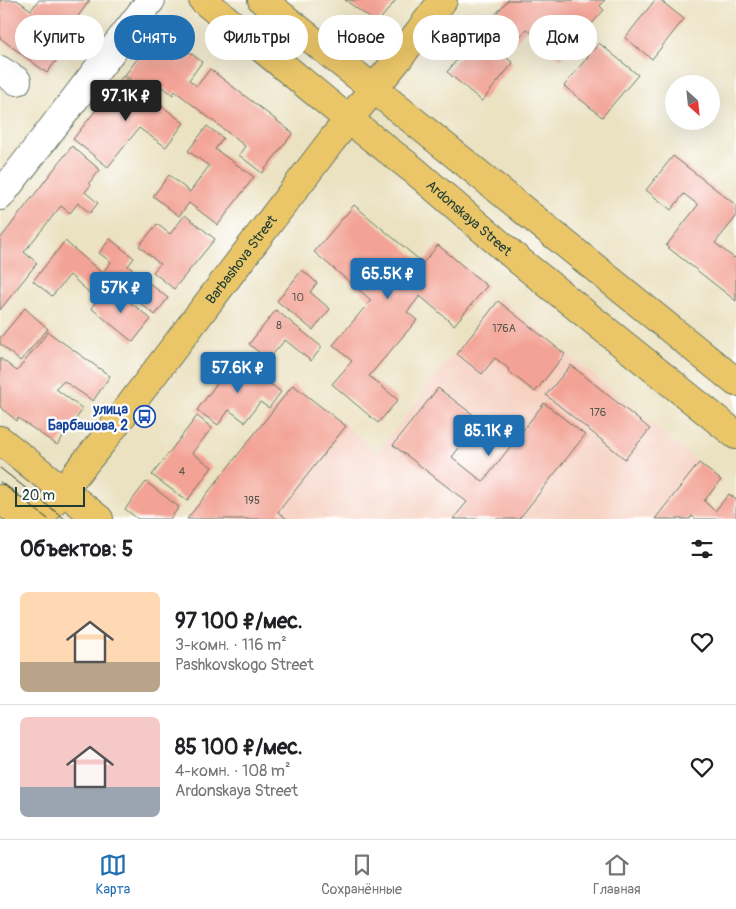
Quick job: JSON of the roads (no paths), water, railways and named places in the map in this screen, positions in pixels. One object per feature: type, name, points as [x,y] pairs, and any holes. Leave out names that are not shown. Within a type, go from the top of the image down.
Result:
[{"type":"main road","name":"Ardonskaya Street","points":[[203,0],[415,172],[516,258],[736,435]]},
{"type":"main road","points":[[262,0],[736,382]]},
{"type":"main road","name":"Barbashova Street","points":[[38,519],[443,0]]},
{"type":"main road","points":[[0,440],[99,519]]},
{"type":"main road","points":[[0,498],[26,519]]},
{"type":"street","points":[[0,196],[151,0]]},
{"type":"tram line","points":[[0,468],[65,519]]},
{"type":"tram line","points":[[0,482],[48,519]]},
{"type":"place","name":"улица Барбашова, 2","points":[[144,417]]}]
